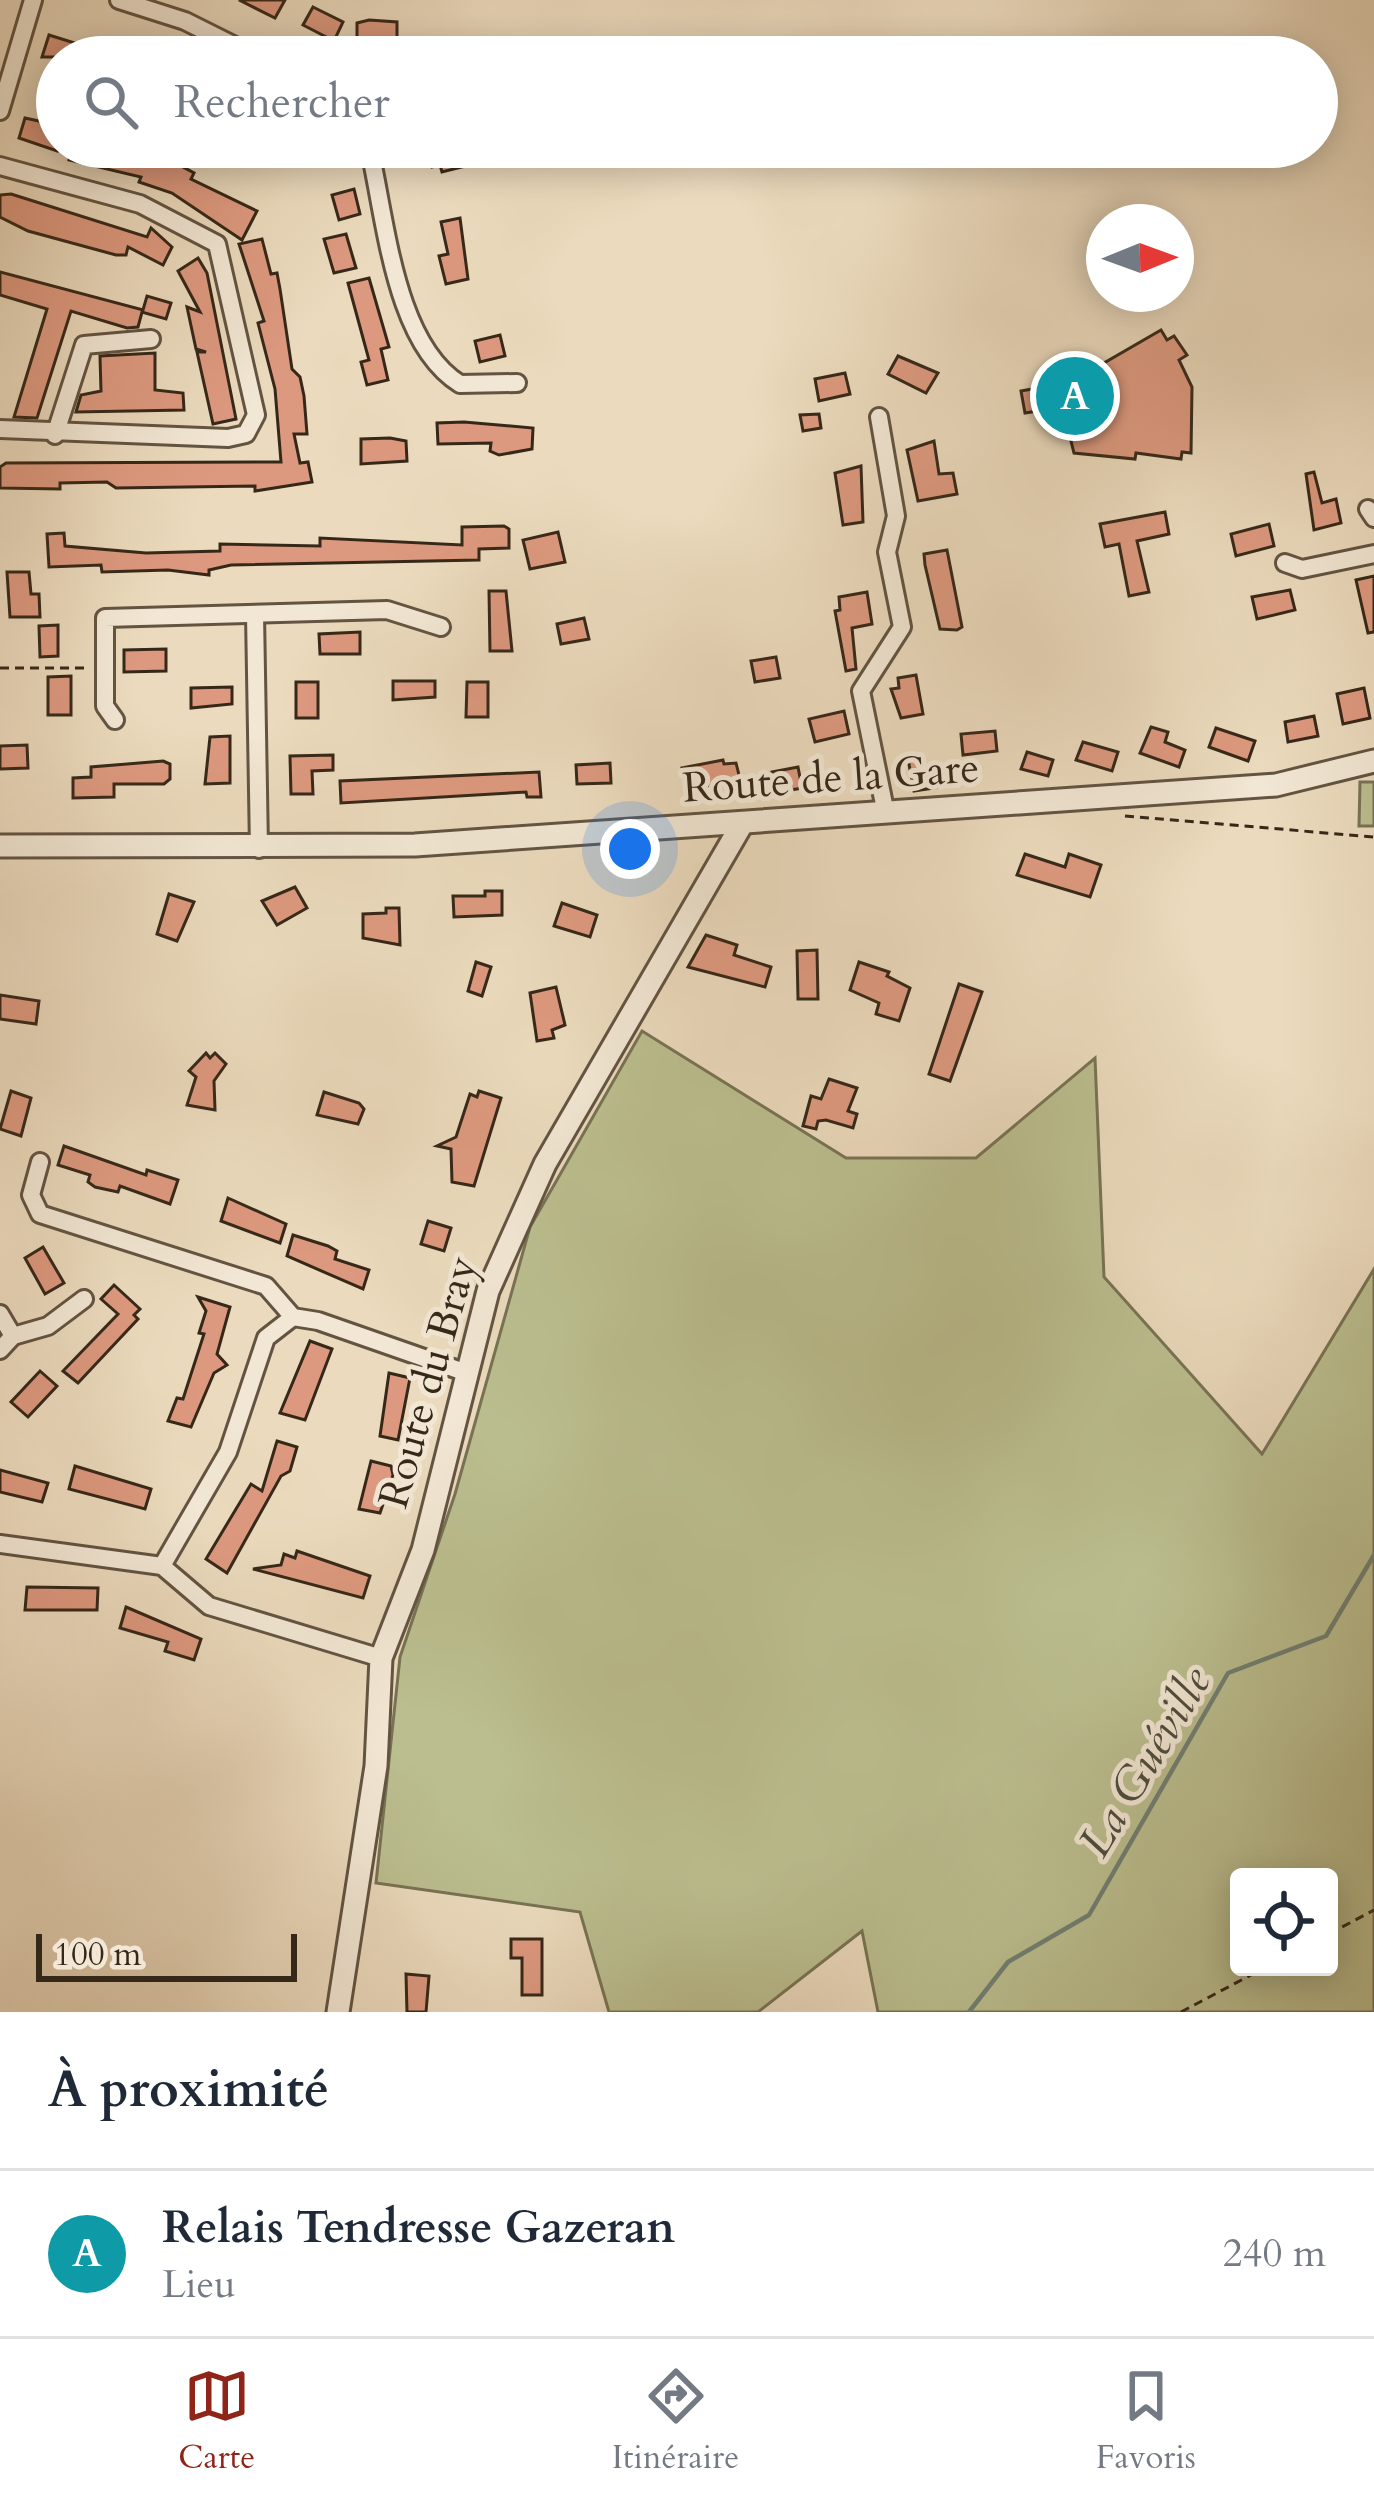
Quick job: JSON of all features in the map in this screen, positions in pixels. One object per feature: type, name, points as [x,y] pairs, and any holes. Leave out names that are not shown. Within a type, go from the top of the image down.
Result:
[{"type":"street","points":[[0,111],[33,0]]},
{"type":"street","points":[[118,0],[185,21],[215,36]]},
{"type":"street","points":[[0,166],[140,205],[217,244],[256,415],[246,434],[228,438],[55,435],[0,429]]},
{"type":"street","points":[[374,168],[408,315],[428,358],[460,384],[517,383]]},
{"type":"street","points":[[55,435],[84,344],[151,339]]},
{"type":"street","points":[[879,417],[896,516],[887,552],[902,627],[861,691],[886,814]]},
{"type":"street","points":[[1285,563],[1302,569],[1374,554]]},
{"type":"street","points":[[115,720],[105,706],[105,618],[387,610],[441,627]]},
{"type":"street","points":[[255,614],[259,849]]},
{"type":"street","name":"Route de la Gare","points":[[1,846],[259,849],[742,824],[1276,785],[1374,761]]},
{"type":"street","name":"Route du Bray","points":[[338,2012],[376,1766],[381,1658],[422,1550],[488,1291],[544,1163],[742,824]]},
{"type":"street","points":[[40,1162],[31,1195],[40,1214],[266,1286],[292,1317],[467,1373]]},
{"type":"street","points":[[0,1314],[6,1343],[48,1326],[84,1299]]},
{"type":"street","points":[[162,1566],[228,1452],[266,1338],[292,1317]]},
{"type":"street","points":[[0,1544],[162,1566],[209,1606],[381,1658]]},
{"type":"path","points":[[0,668],[105,668]]},
{"type":"path","points":[[1110,815],[1374,837]]},
{"type":"path","points":[[1338,1929],[1374,1910]]},
{"type":"path","points":[[1181,2012],[1249,1976]]},
{"type":"green space","points":[[1360,782],[1374,782],[1374,826],[1359,826]]},
{"type":"green space","points":[[642,1031],[846,1158],[976,1158],[1095,1058],[1104,1277],[1262,1454],[1374,1269],[1374,2012],[878,2012],[862,1931],[758,2012],[609,2012],[580,1912],[376,1883],[400,1657],[455,1494],[530,1227]]},
{"type":"building","points":[[239,0],[285,0],[275,18]]},
{"type":"building","points":[[313,7],[343,22],[336,36],[324,36],[303,25]]},
{"type":"building","points":[[397,22],[397,36],[357,36],[357,23]]},
{"type":"building","points":[[25,118],[36,120],[36,144],[19,138]]},
{"type":"building","points":[[103,168],[185,168],[194,173],[191,179],[257,211],[242,240],[172,193],[139,182],[141,177]]},
{"type":"building","points":[[354,189],[360,214],[339,220],[332,195]]},
{"type":"building","points":[[11,194],[147,237],[151,228],[172,247],[163,265],[128,247],[126,255],[116,255],[28,231],[0,217],[0,195]]},
{"type":"building","points":[[460,218],[468,279],[446,284],[439,256],[448,254],[441,222]]},
{"type":"building","points":[[346,234],[356,268],[334,273],[324,239]]},
{"type":"building","points":[[262,239],[271,274],[277,273],[292,369],[300,377],[304,396],[307,434],[294,434],[300,463],[308,462],[312,482],[255,491],[255,486],[116,488],[107,482],[60,483],[60,489],[0,488],[0,467],[6,463],[281,462],[275,389],[258,323],[264,321],[239,244]]},
{"type":"building","points":[[198,258],[207,273],[236,419],[213,424],[197,352],[206,352],[196,349],[187,307],[200,312],[178,271]]},
{"type":"building","points":[[0,272],[143,310],[147,296],[171,303],[166,319],[142,312],[138,327],[127,328],[71,311],[37,418],[14,417],[47,309],[0,295]]},
{"type":"building","points":[[369,278],[389,347],[381,349],[388,380],[367,385],[361,362],[369,360],[348,283]]},
{"type":"building","points":[[1161,330],[1167,340],[1174,336],[1187,355],[1179,360],[1192,387],[1191,453],[1182,452],[1181,459],[1136,453],[1135,459],[1074,453],[1069,433],[1084,433],[1089,403],[1025,413],[1021,391],[1071,382]]},
{"type":"building","points":[[500,335],[505,356],[480,362],[475,341]]},
{"type":"building","points":[[155,353],[155,390],[183,393],[184,410],[76,412],[81,395],[101,391],[100,356]]},
{"type":"building","points":[[898,356],[938,373],[926,393],[888,374]]},
{"type":"building","points":[[845,373],[850,394],[819,401],[815,379]]},
{"type":"building","points":[[819,414],[821,428],[803,431],[800,415]]},
{"type":"building","points":[[437,423],[533,428],[532,449],[499,455],[490,451],[491,443],[438,444]]},
{"type":"building","points":[[361,439],[406,441],[407,461],[361,464]]},
{"type":"building","points":[[934,441],[939,474],[953,473],[957,494],[918,501],[907,450]]},
{"type":"building","points":[[861,466],[863,522],[843,525],[835,473]]},
{"type":"building","points":[[1314,472],[1322,503],[1336,499],[1341,523],[1314,530],[1306,474]]},
{"type":"building","points":[[1165,512],[1169,534],[1137,541],[1149,592],[1129,596],[1119,544],[1105,547],[1100,524]]},
{"type":"building","points":[[1269,524],[1274,546],[1236,556],[1231,534]]},
{"type":"building","points":[[462,527],[509,529],[509,548],[479,549],[479,560],[231,565],[209,570],[209,575],[168,570],[102,572],[101,565],[49,567],[47,534],[64,533],[65,546],[146,553],[220,551],[220,544],[320,546],[320,538],[462,545]]},
{"type":"building","points":[[558,532],[565,562],[530,569],[523,540]]},
{"type":"building","points":[[947,550],[962,627],[957,630],[940,629],[925,565],[924,554]]},
{"type":"building","points":[[7,572],[29,572],[31,594],[39,594],[40,617],[10,617]]},
{"type":"building","points":[[1374,576],[1374,632],[1368,633],[1356,580]]},
{"type":"building","points":[[1290,590],[1295,610],[1257,619],[1252,597]]},
{"type":"building","points":[[489,591],[506,591],[512,651],[490,651]]},
{"type":"building","points":[[867,592],[872,624],[852,628],[856,669],[846,671],[835,611],[840,610],[839,597]]},
{"type":"building","points":[[584,618],[589,639],[561,644],[557,624]]},
{"type":"building","points":[[58,625],[58,656],[40,657],[39,626]]},
{"type":"building","points":[[360,632],[360,654],[320,654],[319,634]]},
{"type":"building","points":[[166,649],[166,671],[124,672],[124,650]]},
{"type":"building","points":[[776,657],[780,678],[755,682],[751,661]]},
{"type":"building","points":[[916,675],[923,714],[901,718],[891,689],[899,688],[898,678]]},
{"type":"building","points":[[71,676],[71,715],[48,715],[48,677]]},
{"type":"building","points":[[393,681],[435,681],[435,697],[393,700]]},
{"type":"building","points":[[296,682],[318,682],[318,718],[296,718]]},
{"type":"building","points":[[467,682],[488,682],[488,717],[466,717]]},
{"type":"building","points":[[232,687],[232,704],[191,708],[191,688]]},
{"type":"building","points":[[1364,688],[1370,718],[1343,724],[1337,694]]},
{"type":"building","points":[[844,711],[849,734],[815,742],[809,719]]},
{"type":"building","points":[[1314,716],[1318,736],[1288,742],[1285,722]]},
{"type":"building","points":[[1151,727],[1168,732],[1165,742],[1185,750],[1179,767],[1140,753]]},
{"type":"building","points":[[1216,728],[1255,741],[1248,761],[1209,747]]},
{"type":"building","points":[[995,731],[997,751],[963,755],[961,734]]},
{"type":"building","points":[[230,736],[230,783],[205,784],[210,737]]},
{"type":"building","points":[[1083,742],[1118,752],[1112,771],[1076,760]]},
{"type":"building","points":[[27,745],[28,768],[0,769],[0,746]]},
{"type":"building","points":[[1027,752],[1053,760],[1048,776],[1021,769]]},
{"type":"building","points":[[333,755],[333,770],[312,771],[313,794],[291,794],[290,756]]},
{"type":"building","points":[[923,756],[925,768],[945,765],[947,786],[914,791],[908,759]]},
{"type":"building","points":[[723,760],[724,764],[736,763],[740,779],[687,790],[682,768]]},
{"type":"building","points":[[610,763],[611,783],[577,784],[576,765]]},
{"type":"building","points":[[170,764],[170,779],[164,784],[114,784],[114,797],[73,798],[73,778],[91,777],[91,767]]},
{"type":"building","points":[[798,767],[802,788],[775,793],[772,772]]},
{"type":"building","points":[[539,772],[541,797],[527,797],[526,792],[341,803],[340,781]]},
{"type":"building","points":[[1025,854],[1065,867],[1069,854],[1101,865],[1090,897],[1017,875]]},
{"type":"building","points":[[295,887],[307,908],[277,925],[262,901]]},
{"type":"building","points":[[485,891],[502,891],[502,915],[454,917],[453,896],[485,896]]},
{"type":"building","points":[[169,894],[194,902],[177,941],[157,934]]},
{"type":"building","points":[[562,903],[597,915],[590,937],[554,926]]},
{"type":"building","points":[[386,908],[399,908],[400,945],[363,938],[363,914],[386,913]]},
{"type":"building","points":[[706,935],[737,945],[734,955],[771,967],[765,987],[688,967]]},
{"type":"building","points":[[817,950],[818,999],[798,999],[797,951]]},
{"type":"building","points":[[476,962],[491,967],[482,996],[468,991]]},
{"type":"building","points":[[859,962],[889,972],[887,976],[910,988],[899,1021],[876,1014],[879,1003],[850,990]]},
{"type":"building","points":[[959,984],[982,992],[950,1081],[929,1074]]},
{"type":"building","points":[[556,987],[565,1025],[552,1030],[554,1038],[537,1041],[530,993]]},
{"type":"building","points":[[0,995],[39,1001],[36,1024],[0,1019]]},
{"type":"building","points":[[206,1053],[210,1058],[215,1053],[226,1064],[214,1081],[215,1110],[187,1105],[196,1077],[189,1071]]},
{"type":"building","points":[[829,1079],[857,1088],[848,1111],[857,1114],[853,1128],[826,1120],[818,1121],[816,1129],[803,1126],[811,1096],[821,1099]]},
{"type":"building","points":[[11,1091],[31,1098],[21,1136],[0,1129]]},
{"type":"building","points":[[479,1091],[501,1098],[474,1186],[452,1182],[451,1149],[437,1146],[456,1137],[470,1094],[477,1097]]},
{"type":"building","points":[[324,1092],[359,1103],[364,1109],[358,1124],[317,1115]]},
{"type":"building","points":[[64,1146],[146,1175],[147,1170],[178,1180],[170,1204],[120,1186],[118,1192],[95,1187],[88,1182],[90,1175],[58,1165]]},
{"type":"building","points":[[228,1198],[286,1224],[280,1243],[221,1221]]},
{"type":"building","points":[[428,1221],[451,1228],[444,1251],[421,1244]]},
{"type":"building","points":[[293,1235],[328,1246],[337,1251],[335,1259],[369,1270],[363,1289],[287,1256]]},
{"type":"building","points":[[43,1247],[64,1283],[45,1294],[25,1258]]},
{"type":"building","points":[[114,1285],[140,1309],[134,1315],[138,1319],[78,1383],[63,1371],[118,1314],[101,1299]]},
{"type":"building","points":[[198,1297],[230,1307],[217,1354],[227,1365],[214,1373],[191,1427],[168,1421],[177,1398],[183,1399],[204,1334],[199,1333],[206,1311]]},
{"type":"building","points":[[310,1341],[332,1349],[305,1420],[280,1413]]},
{"type":"building","points":[[40,1371],[57,1386],[28,1417],[11,1402]]},
{"type":"building","points":[[389,1373],[410,1378],[398,1440],[380,1436]]},
{"type":"building","points":[[277,1441],[297,1447],[290,1471],[281,1476],[227,1573],[206,1559],[251,1484],[262,1491]]},
{"type":"building","points":[[371,1461],[391,1466],[393,1475],[380,1513],[359,1509]]},
{"type":"building","points":[[75,1466],[151,1489],[145,1509],[69,1489]]},
{"type":"building","points":[[0,1470],[48,1483],[42,1502],[0,1492]]},
{"type":"building","points":[[297,1551],[370,1576],[363,1598],[253,1569],[281,1565],[284,1554],[295,1558]]},
{"type":"building","points":[[27,1587],[98,1588],[97,1610],[25,1610]]},
{"type":"building","points":[[126,1607],[201,1639],[194,1660],[165,1651],[168,1642],[120,1628]]},
{"type":"building","points":[[511,1939],[542,1939],[542,1995],[522,1995],[522,1958],[511,1958]]},
{"type":"building","points":[[406,1974],[429,1976],[426,2012],[407,2012]]},
{"type":"waterway","name":"La Guéville","points":[[969,2012],[1008,1962],[1089,1915],[1228,1673],[1326,1636],[1374,1555]]},
{"type":"place","name":"Relais Tendresse Gazeran","points":[[1075,396]]}]
